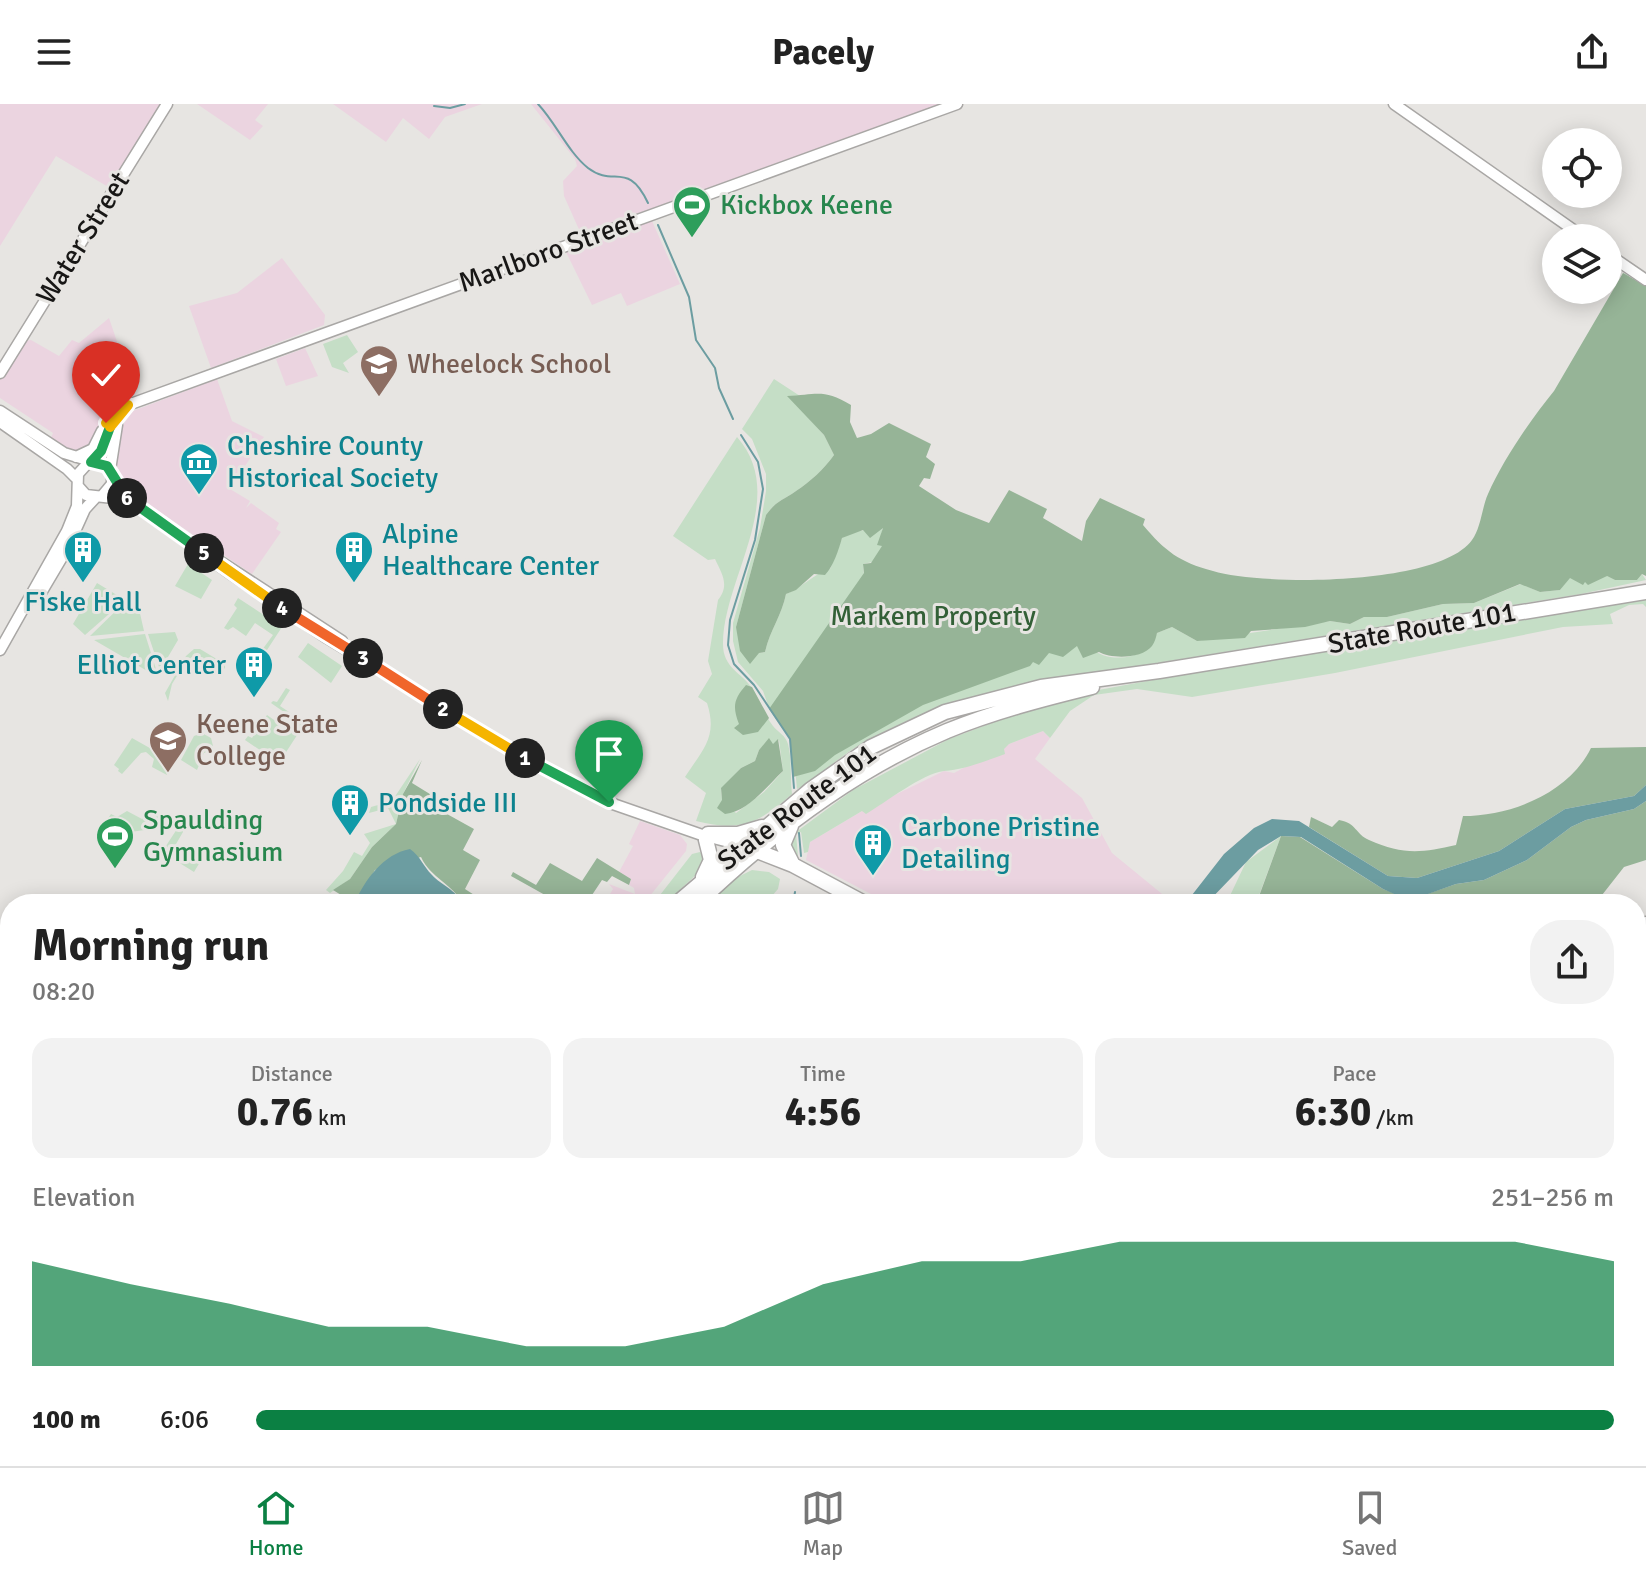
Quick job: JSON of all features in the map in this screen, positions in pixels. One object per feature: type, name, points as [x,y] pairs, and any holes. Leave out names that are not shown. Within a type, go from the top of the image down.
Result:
[{"type":"highway","name":"State Route 101","points":[[707,894],[779,816],[810,790],[871,747],[945,712],[1041,687],[1159,671],[1646,590]]},
{"type":"highway","name":"State Route 101","points":[[687,894],[700,882],[885,762],[946,732],[1042,699],[1159,671]]},
{"type":"highway","points":[[700,882],[710,868],[705,837],[755,830],[779,816]]},
{"type":"highway","points":[[793,865],[783,845],[789,828],[795,822]]},
{"type":"highway","points":[[747,852],[793,865],[846,894]]},
{"type":"highway","points":[[747,852],[842,892]]},
{"type":"street","name":"Water Street","points":[[0,373],[167,104]]},
{"type":"street","name":"Marlboro Street","points":[[128,405],[957,104]]},
{"type":"street","points":[[1394,104],[1565,224]]},
{"type":"street","points":[[1622,264],[1646,280]]},
{"type":"street","points":[[0,662],[67,549],[82,514],[110,489],[117,426],[140,400]]},
{"type":"street","points":[[74,458],[91,451],[110,417],[128,405]]},
{"type":"street","points":[[0,650],[67,531],[77,506],[77,481],[81,469],[101,451],[113,422],[128,405]]},
{"type":"street","points":[[0,411],[74,458],[103,463],[129,499],[146,514]]},
{"type":"street","points":[[0,422],[67,469],[86,495],[120,500],[146,514],[331,632],[358,655],[561,778],[613,804],[747,852]]},
{"type":"shaded area","points":[[0,104],[163,104],[110,188],[56,156],[0,246]]},
{"type":"shaded area","points":[[197,104],[268,104],[255,120],[263,126],[250,140]]},
{"type":"shaded area","points":[[333,104],[482,104],[445,117],[429,139],[403,118],[386,142]]},
{"type":"shaded area","points":[[531,104],[940,104],[581,234],[564,196],[563,181],[577,166],[575,159]]},
{"type":"shaded area","points":[[652,221],[680,284],[627,306],[621,293],[592,305],[566,252]]},
{"type":"shaded area","points":[[282,258],[325,315],[324,325],[211,368],[189,306],[237,293]]},
{"type":"shaded area","points":[[109,318],[135,395],[121,402],[107,416],[91,448],[72,453],[50,440],[53,433],[0,398],[0,380],[24,341],[31,340],[59,356],[72,340],[79,343]]},
{"type":"shaded area","points":[[305,348],[318,376],[286,386],[276,359]]},
{"type":"shaded area","points":[[217,379],[232,421],[264,437],[230,489],[250,501],[246,508],[251,503],[279,523],[276,529],[281,532],[252,574],[128,491],[117,479],[114,465],[118,432],[133,411]]},
{"type":"shaded area","points":[[1043,731],[1050,738],[1035,759],[1082,798],[1112,853],[1162,894],[871,894],[806,860],[810,842],[862,811],[944,771],[954,773],[1009,744]]},
{"type":"shaded area","points":[[640,821],[680,835],[687,844],[686,851],[651,894],[635,894],[634,888],[629,885],[631,879],[619,872],[633,846],[629,844]]},
{"type":"shaded area","points":[[609,884],[635,894],[610,894],[613,889]]},
{"type":"green space","points":[[1623,273],[1629,275],[1607,576],[1615,580],[1637,580],[1642,574],[1646,580],[1581,594],[1000,690],[893,727],[853,749],[797,789],[792,737],[768,705],[763,691],[738,662],[733,641],[733,623],[760,528],[766,491],[766,474],[752,439],[742,429],[774,379],[800,396],[788,396],[824,435],[834,455],[812,479],[777,503],[766,515],[736,627],[759,653],[765,652],[786,594],[831,568],[842,538],[853,532],[883,527],[880,541],[893,546],[882,560],[863,564],[865,586],[829,741],[1068,647],[1080,646],[1118,658],[1139,653],[1154,640],[1157,633],[1172,627],[1197,641],[1330,621],[1350,624],[1364,617],[1387,617],[1443,604],[1474,603],[1521,584],[1540,592],[1560,590],[1570,577],[1618,304],[1622,304]]},
{"type":"green space","name":"Markem Property","points":[[1622,275],[1646,286],[1646,576],[1642,574],[1637,580],[1615,580],[1607,576],[1588,585],[1570,578],[1560,590],[1540,592],[1520,584],[1474,603],[1443,604],[1387,617],[1364,617],[1350,624],[1330,621],[1305,627],[1251,631],[1245,638],[1197,641],[1172,627],[1157,633],[1147,650],[1126,656],[1099,652],[1083,658],[1077,646],[1063,657],[1049,653],[1039,665],[1033,662],[1030,666],[923,705],[835,755],[815,771],[793,777],[790,739],[769,709],[864,573],[863,564],[871,563],[882,546],[877,545],[883,528],[870,538],[863,530],[842,538],[825,575],[814,574],[796,590],[786,594],[765,652],[759,653],[750,664],[740,651],[736,627],[766,515],[777,503],[812,479],[834,455],[824,435],[787,396],[826,394],[851,405],[850,422],[857,438],[889,423],[931,444],[926,457],[935,464],[930,479],[924,478],[919,486],[956,510],[989,523],[1009,490],[1047,509],[1043,518],[1082,541],[1086,521],[1100,498],[1145,519],[1143,525],[1174,554],[1213,571],[1237,576],[1308,580],[1389,574],[1425,566],[1453,555],[1472,540],[1501,468],[1554,391],[1605,304],[1622,304]]},
{"type":"green space","points":[[347,335],[358,352],[343,363],[349,373],[332,367],[323,344]]},
{"type":"green space","points":[[737,437],[752,460],[757,485],[756,511],[726,619],[724,652],[729,664],[752,688],[770,722],[787,741],[792,794],[748,823],[725,826],[696,821],[706,793],[685,777],[710,734],[707,703],[698,697],[712,674],[708,661],[718,600],[724,584],[715,559],[708,560],[673,536]],"holes":[[[769,739],[773,745],[779,740],[783,771],[764,792],[736,813],[722,800],[721,789],[741,768],[755,761],[759,750]]]},
{"type":"green space","points":[[188,564],[212,580],[201,599],[175,586]]},
{"type":"green space","points":[[97,583],[125,600],[85,635],[73,624]]},
{"type":"green space","points":[[238,598],[282,627],[267,650],[262,650],[273,635],[255,623],[246,636],[233,627],[228,630],[224,628],[237,608],[234,605]]},
{"type":"green space","points":[[1646,598],[1646,607],[1643,604],[1629,605],[1610,614],[1613,624],[1563,627],[1335,673],[1192,697],[1137,689],[1094,695],[1070,711],[1050,738],[1043,731],[1009,744],[1004,749],[1005,754],[926,777],[866,814],[862,811],[810,842],[808,852],[804,853],[801,832],[796,834],[798,856],[793,855],[788,838],[853,790],[949,739],[1029,709],[1093,691]]},
{"type":"green space","points":[[126,601],[139,609],[144,631],[90,636]]},
{"type":"green space","points":[[175,632],[178,640],[159,667],[148,634]]},
{"type":"green space","points":[[145,634],[156,669],[149,672],[94,640]]},
{"type":"green space","points":[[308,643],[342,666],[331,683],[298,657]]},
{"type":"green space","points":[[194,649],[200,649],[225,664],[225,668],[217,675],[192,660],[188,665],[185,663],[172,684],[168,701],[165,693],[186,656]]},
{"type":"green space","points":[[746,685],[752,687],[769,718],[758,732],[743,735],[734,728],[739,724],[735,707]]},
{"type":"green space","points":[[286,688],[290,690],[280,706],[298,718],[303,726],[279,763],[245,740],[248,736],[252,738],[267,715],[284,727],[291,717],[271,703],[277,702]]},
{"type":"green space","points":[[202,733],[211,738],[213,746],[204,753],[197,770],[181,760],[194,736]]},
{"type":"green space","points":[[132,738],[164,756],[167,775],[152,767],[154,759],[146,752],[141,753],[122,774],[118,771],[114,765]]},
{"type":"green space","points":[[769,738],[773,744],[778,739],[783,771],[742,809],[725,814],[717,808],[722,800],[721,788],[741,768],[755,761]]},
{"type":"green space","points":[[1646,747],[1646,785],[1634,796],[1565,809],[1499,851],[1417,878],[1388,876],[1309,827],[1311,817],[1332,827],[1339,820],[1369,840],[1402,850],[1433,850],[1456,845],[1463,816],[1500,812],[1537,799],[1568,778],[1591,748]]},
{"type":"green space","points":[[420,759],[403,794],[396,824],[388,808],[369,813],[371,807],[392,801]]},
{"type":"green space","points":[[422,760],[412,783],[451,807],[447,814],[474,829],[463,850],[480,860],[465,889],[473,894],[456,894],[430,871],[421,857],[375,870],[360,894],[340,894],[333,890],[350,879],[372,847],[396,824],[403,794]]},
{"type":"green space","points":[[1646,801],[1646,860],[1624,867],[1603,894],[1427,894],[1456,884],[1484,880],[1527,860],[1571,827],[1586,820],[1634,809]]},
{"type":"green space","points":[[148,809],[164,818],[158,828],[124,833],[109,825],[107,820],[111,814],[117,817],[127,811],[142,819]]},
{"type":"green space","points":[[396,824],[372,847],[350,879],[330,893],[326,890],[343,871],[354,852],[362,856],[370,843],[364,834]]},
{"type":"green space","points":[[182,828],[176,844],[195,853],[193,858],[200,862],[194,872],[162,852],[177,829]]},
{"type":"green space","points":[[1281,836],[1259,894],[1231,894],[1246,862]]},
{"type":"green space","points":[[1281,836],[1300,837],[1396,894],[1260,894]]},
{"type":"green space","points":[[700,852],[705,859],[700,871],[676,894],[661,894],[692,854]]},
{"type":"green space","points":[[597,858],[631,879],[629,885],[612,876],[607,882],[602,880],[593,894],[543,894],[511,876],[513,872],[536,885],[550,863],[582,881]]},
{"type":"green space","points":[[752,870],[769,872],[780,879],[774,894],[719,894],[736,878]]},
{"type":"water","points":[[1646,785],[1646,801],[1634,809],[1586,820],[1571,827],[1527,860],[1484,880],[1456,884],[1428,894],[1394,894],[1301,837],[1281,836],[1258,850],[1216,894],[1193,894],[1224,854],[1254,828],[1272,819],[1299,821],[1388,876],[1417,878],[1499,851],[1565,809],[1634,796]]},
{"type":"water","points":[[410,849],[432,875],[455,894],[360,894],[376,869],[400,852]]},
{"type":"waterway","points":[[434,106],[450,108],[465,104]]},
{"type":"waterway","points":[[538,104],[574,154],[588,168],[606,176],[627,178],[634,182],[648,203]]},
{"type":"waterway","points":[[658,225],[689,297],[696,340],[715,368],[719,388],[733,419]]},
{"type":"waterway","points":[[741,435],[758,462],[763,489],[755,540],[730,620],[728,645],[734,664],[754,685],[790,739],[794,788]]},
{"type":"waterway","points":[[799,833],[801,856]]},
{"type":"place","name":"Kickbox Keene","points":[[692,239]]},
{"type":"place","name":"Wheelock School","points":[[379,398]]},
{"type":"place","name":"Cheshire County Historical Society","points":[[199,496]]},
{"type":"place","name":"Fiske Hall","points":[[83,584]]},
{"type":"place","name":"Alpine Healthcare Center","points":[[354,584]]},
{"type":"place","name":"Elliot Center","points":[[254,699]]},
{"type":"place","name":"Keene State College","points":[[168,774]]},
{"type":"place","name":"Pondside III","points":[[350,837]]},
{"type":"place","name":"Spaulding Gymnasium","points":[[115,870]]},
{"type":"place","name":"Carbone Pristine Detailing","points":[[873,877]]},
{"type":"route","points":[[106,423],[118,409],[128,405],[113,422],[101,451],[91,462],[107,466],[120,490],[146,514],[327,638],[531,762],[609,802]]}]
